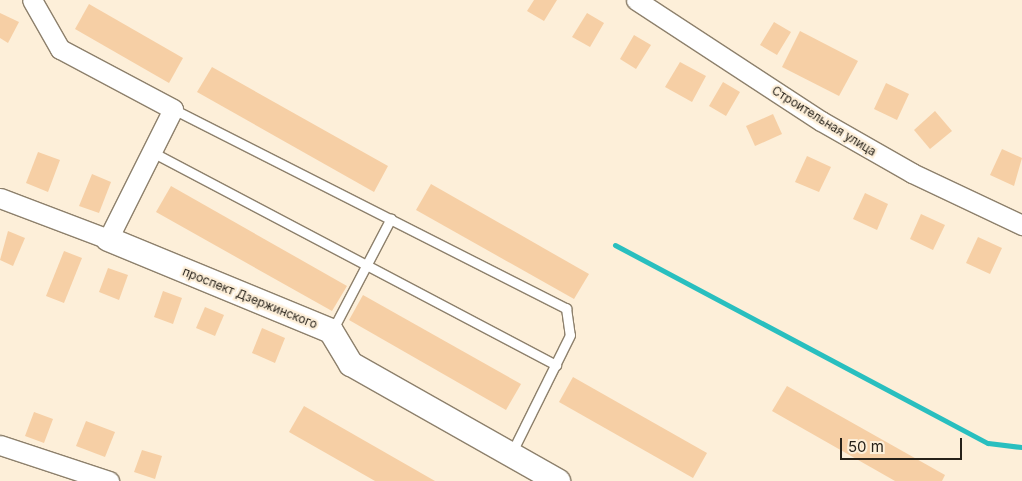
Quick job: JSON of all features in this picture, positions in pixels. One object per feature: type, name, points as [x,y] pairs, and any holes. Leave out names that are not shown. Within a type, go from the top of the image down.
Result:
[{"type":"street","points":[[0,198],[108,240],[173,109],[60,49],[32,0]]},
{"type":"street","name":"Строительная улица","points":[[636,0],[829,126],[912,174],[1022,225]]},
{"type":"street","name":"проспект Дзержинского","points":[[108,240],[332,331],[351,364],[558,481]]},
{"type":"street","points":[[0,445],[108,481]]},
{"type":"lane","points":[[173,109],[566,308],[570,335],[510,454]]},
{"type":"lane","points":[[152,152],[556,365]]},
{"type":"lane","points":[[332,331],[391,218]]},
{"type":"building","points":[[534,0],[557,0],[544,21],[527,11]]},
{"type":"building","points":[[89,4],[183,58],[169,83],[75,29]]},
{"type":"building","points":[[0,13],[19,22],[8,43],[0,38]]},
{"type":"building","points":[[587,13],[604,23],[590,47],[572,37]]},
{"type":"building","points":[[774,22],[791,32],[777,55],[760,45]]},
{"type":"building","points":[[800,31],[858,61],[839,96],[782,67]]},
{"type":"building","points":[[634,35],[651,45],[636,69],[620,59]]},
{"type":"building","points":[[680,62],[706,76],[692,102],[665,87]]},
{"type":"building","points":[[212,67],[388,166],[374,192],[197,92]]},
{"type":"building","points":[[723,82],[740,92],[726,116],[709,106]]},
{"type":"building","points":[[886,83],[909,94],[897,120],[874,109]]},
{"type":"building","points":[[935,111],[952,131],[930,149],[914,130]]},
{"type":"building","points":[[773,114],[782,134],[755,146],[746,126]]},
{"type":"building","points":[[1002,149],[1022,158],[1014,186],[990,175]]},
{"type":"building","points":[[38,152],[60,160],[48,192],[26,183]]},
{"type":"building","points":[[807,156],[831,167],[819,192],[795,182]]},
{"type":"building","points":[[92,174],[111,182],[99,213],[79,206]]},
{"type":"building","points":[[431,184],[589,274],[574,299],[416,210]]},
{"type":"building","points":[[171,186],[347,286],[332,311],[156,212]]},
{"type":"building","points":[[865,193],[888,204],[877,230],[853,219]]},
{"type":"building","points":[[921,214],[945,225],[933,250],[910,239]]},
{"type":"building","points":[[8,231],[25,238],[13,266],[0,260]]},
{"type":"building","points":[[978,237],[1002,248],[990,274],[966,263]]},
{"type":"building","points":[[64,251],[82,258],[64,303],[46,296]]},
{"type":"building","points":[[108,268],[128,275],[119,300],[99,292]]},
{"type":"building","points":[[163,291],[182,298],[173,324],[154,317]]},
{"type":"building","points":[[363,295],[521,384],[506,410],[349,320]]},
{"type":"building","points":[[205,307],[224,315],[215,336],[196,328]]},
{"type":"building","points":[[262,328],[285,338],[275,363],[252,353]]},
{"type":"building","points":[[573,377],[707,453],[693,478],[559,402]]},
{"type":"building","points":[[787,386],[945,475],[942,481],[895,481],[772,411]]},
{"type":"building","points":[[304,406],[435,481],[375,481],[289,432]]},
{"type":"building","points":[[34,412],[53,419],[44,443],[25,436]]},
{"type":"building","points":[[86,421],[115,432],[105,457],[76,446]]},
{"type":"building","points":[[142,450],[162,456],[155,479],[134,472]]},
{"type":"waterway","points":[[615,245],[988,443],[1022,447]]}]
